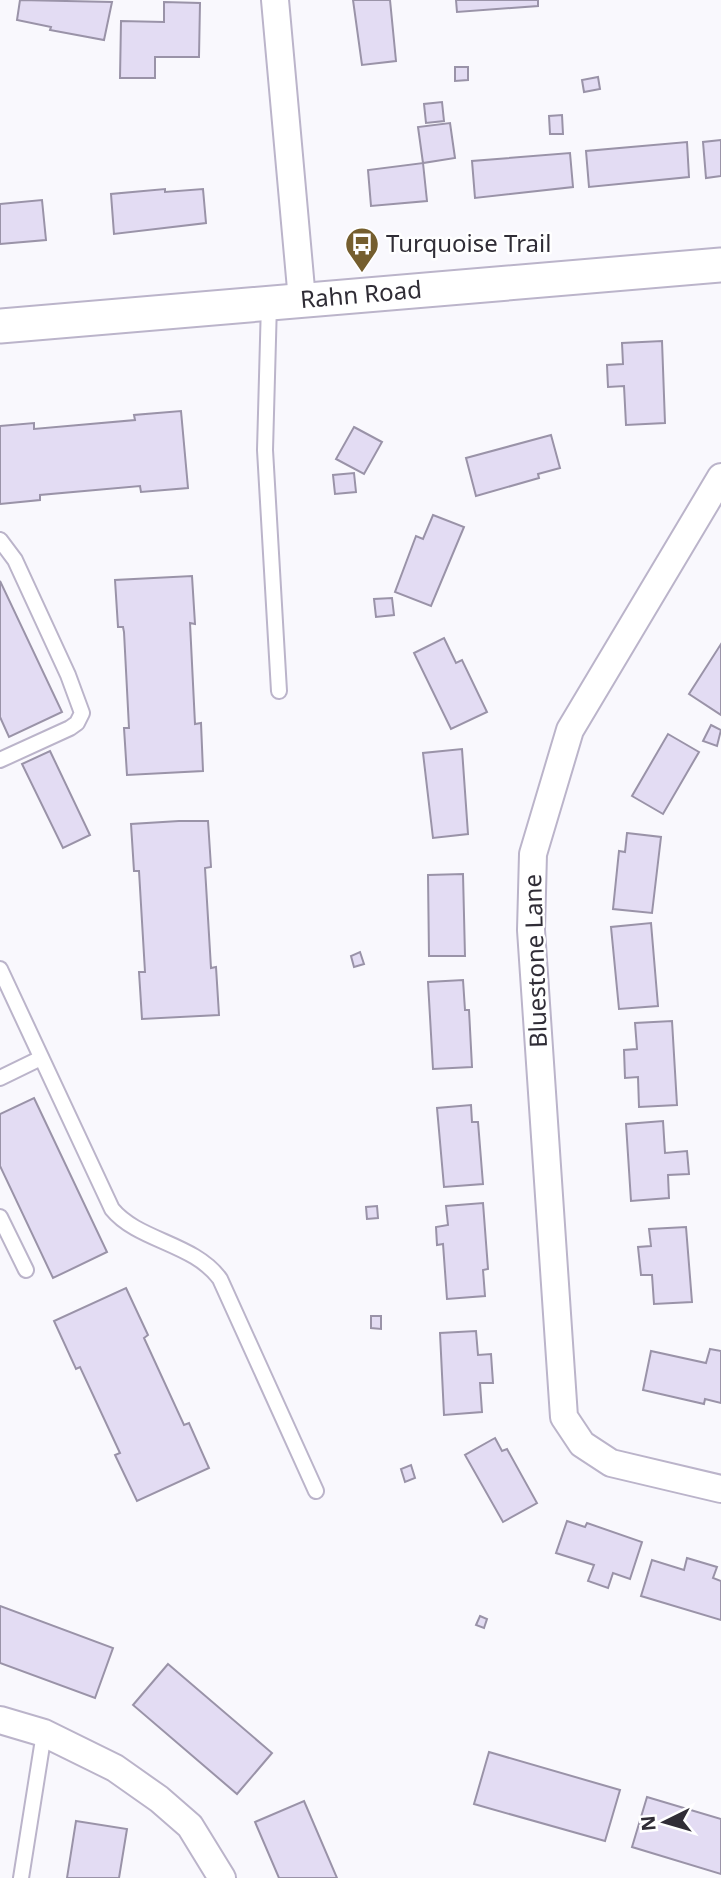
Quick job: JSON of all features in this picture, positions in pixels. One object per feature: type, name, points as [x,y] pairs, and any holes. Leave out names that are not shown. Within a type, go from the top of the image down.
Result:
[{"type":"street","points":[[275,0],[302,300]]},
{"type":"street","name":"Rahn Road","points":[[0,326],[721,265]]},
{"type":"street","name":"Bluestone Lane","points":[[721,477],[570,730],[533,854],[531,930],[564,1417],[582,1444],[611,1463],[721,1489]]},
{"type":"street","points":[[0,1720],[44,1733],[116,1768],[159,1799],[190,1826],[222,1878]]},
{"type":"lane","points":[[270,303],[264,450],[279,691]]},
{"type":"lane","points":[[0,540],[15,560],[82,713],[71,728],[0,759]]},
{"type":"lane","points":[[1,972],[112,1209],[125,1221],[198,1258],[215,1272],[316,1491]]},
{"type":"lane","points":[[0,1078],[41,1058]]},
{"type":"lane","points":[[0,1217],[26,1270]]},
{"type":"lane","points":[[21,1878],[44,1733]]},
{"type":"building","points":[[20,0],[112,2],[104,40],[50,30],[51,27],[17,20]]},
{"type":"building","points":[[353,0],[390,0],[396,61],[362,65]]},
{"type":"building","points":[[456,0],[538,0],[538,6],[457,12]]},
{"type":"building","points":[[164,2],[200,3],[199,57],[155,57],[155,78],[120,78],[121,21],[164,22]]},
{"type":"building","points":[[455,67],[468,67],[468,80],[455,81]]},
{"type":"building","points":[[598,77],[600,89],[584,92],[582,80]]},
{"type":"building","points":[[442,102],[444,121],[426,123],[424,104]]},
{"type":"building","points":[[562,115],[563,134],[550,134],[549,116]]},
{"type":"building","points":[[450,123],[455,158],[423,163],[418,127]]},
{"type":"building","points":[[721,140],[721,176],[706,178],[703,142]]},
{"type":"building","points":[[687,142],[689,177],[589,187],[586,151]]},
{"type":"building","points":[[570,153],[573,187],[475,198],[472,161]]},
{"type":"building","points":[[423,163],[427,201],[371,206],[368,170]]},
{"type":"building","points":[[165,189],[165,192],[203,189],[206,223],[114,234],[111,194]]},
{"type":"building","points":[[42,200],[46,240],[0,244],[0,204]]},
{"type":"building","points":[[662,341],[665,423],[626,425],[624,386],[608,387],[607,365],[623,364],[622,343]]},
{"type":"building","points":[[181,411],[188,488],[141,492],[140,486],[40,495],[40,500],[0,504],[0,426],[34,423],[34,429],[135,420],[134,415]]},
{"type":"building","points":[[354,427],[382,442],[364,474],[336,459]]},
{"type":"building","points":[[551,435],[560,468],[538,474],[539,478],[476,496],[466,458]]},
{"type":"building","points":[[354,473],[356,492],[335,494],[333,475]]},
{"type":"building","points":[[433,515],[464,527],[431,606],[395,592],[416,536],[423,539]]},
{"type":"building","points":[[192,576],[195,624],[190,623],[195,724],[201,723],[203,771],[127,775],[124,728],[129,728],[124,632],[123,627],[118,627],[115,580]]},
{"type":"building","points":[[0,581],[62,712],[9,737],[0,717]]},
{"type":"building","points":[[392,598],[394,615],[376,617],[374,599]]},
{"type":"building","points":[[444,638],[456,663],[462,660],[487,712],[451,729],[414,653]]},
{"type":"building","points":[[721,644],[721,715],[689,694]]},
{"type":"building","points":[[711,725],[721,730],[717,746],[703,741]]},
{"type":"building","points":[[668,734],[699,752],[663,814],[632,796]]},
{"type":"building","points":[[462,749],[468,834],[433,838],[423,753]]},
{"type":"building","points":[[50,751],[90,835],[63,848],[22,764]]},
{"type":"building","points":[[208,821],[211,867],[205,868],[211,968],[216,967],[219,1015],[142,1019],[139,972],[145,972],[139,871],[134,871],[131,824]]},
{"type":"building","points":[[627,833],[661,837],[652,913],[613,909],[619,851],[625,852]]},
{"type":"building","points":[[463,874],[465,956],[429,956],[428,875]]},
{"type":"building","points":[[651,923],[658,1006],[619,1009],[611,927]]},
{"type":"building","points":[[360,952],[364,964],[354,967],[351,956]]},
{"type":"building","points":[[463,980],[465,1010],[469,1010],[472,1067],[433,1069],[428,982]]},
{"type":"building","points":[[672,1021],[677,1105],[639,1107],[638,1077],[625,1078],[624,1050],[637,1049],[635,1023]]},
{"type":"building","points":[[34,1098],[107,1252],[53,1278],[0,1166],[0,1114]]},
{"type":"building","points":[[471,1105],[472,1122],[478,1122],[483,1184],[444,1187],[437,1108]]},
{"type":"building","points":[[663,1121],[665,1153],[687,1151],[689,1174],[668,1175],[669,1198],[631,1201],[626,1124]]},
{"type":"building","points":[[483,1203],[488,1269],[483,1270],[485,1296],[447,1299],[443,1244],[437,1245],[436,1227],[448,1225],[446,1206]]},
{"type":"building","points":[[377,1206],[378,1218],[367,1219],[366,1207]]},
{"type":"building","points":[[686,1227],[692,1302],[654,1304],[652,1275],[641,1275],[638,1247],[651,1246],[649,1229]]},
{"type":"building","points":[[126,1288],[148,1335],[144,1338],[184,1425],[189,1423],[209,1468],[137,1501],[115,1455],[120,1453],[80,1367],[76,1369],[54,1321]]},
{"type":"building","points":[[371,1316],[381,1316],[381,1329],[371,1328]]},
{"type":"building","points":[[476,1331],[478,1355],[491,1354],[493,1383],[480,1383],[482,1412],[444,1415],[440,1333]]},
{"type":"building","points":[[710,1349],[721,1351],[721,1403],[705,1399],[704,1404],[643,1390],[651,1351],[706,1363]]},
{"type":"building","points":[[495,1438],[502,1451],[507,1449],[537,1503],[503,1522],[465,1455]]},
{"type":"building","points":[[411,1465],[415,1478],[405,1482],[401,1469]]},
{"type":"building","points":[[567,1521],[585,1527],[587,1523],[642,1542],[630,1579],[613,1573],[608,1588],[588,1581],[594,1565],[556,1553]]},
{"type":"building","points":[[687,1558],[717,1567],[713,1578],[721,1581],[721,1620],[641,1596],[652,1560],[684,1570]]},
{"type":"building","points":[[0,1606],[113,1648],[95,1698],[0,1663]]},
{"type":"building","points":[[480,1616],[487,1619],[484,1628],[476,1625]]},
{"type":"building","points":[[168,1664],[272,1753],[237,1794],[133,1705]]},
{"type":"building","points":[[489,1752],[620,1790],[605,1841],[474,1804]]},
{"type":"building","points":[[647,1797],[721,1819],[721,1874],[632,1847]]},
{"type":"building","points":[[304,1801],[337,1878],[279,1878],[255,1822]]},
{"type":"building","points":[[76,1821],[127,1829],[119,1878],[67,1878]]},
{"type":"place","name":"Turquoise Trail","points":[[362,274]]}]
